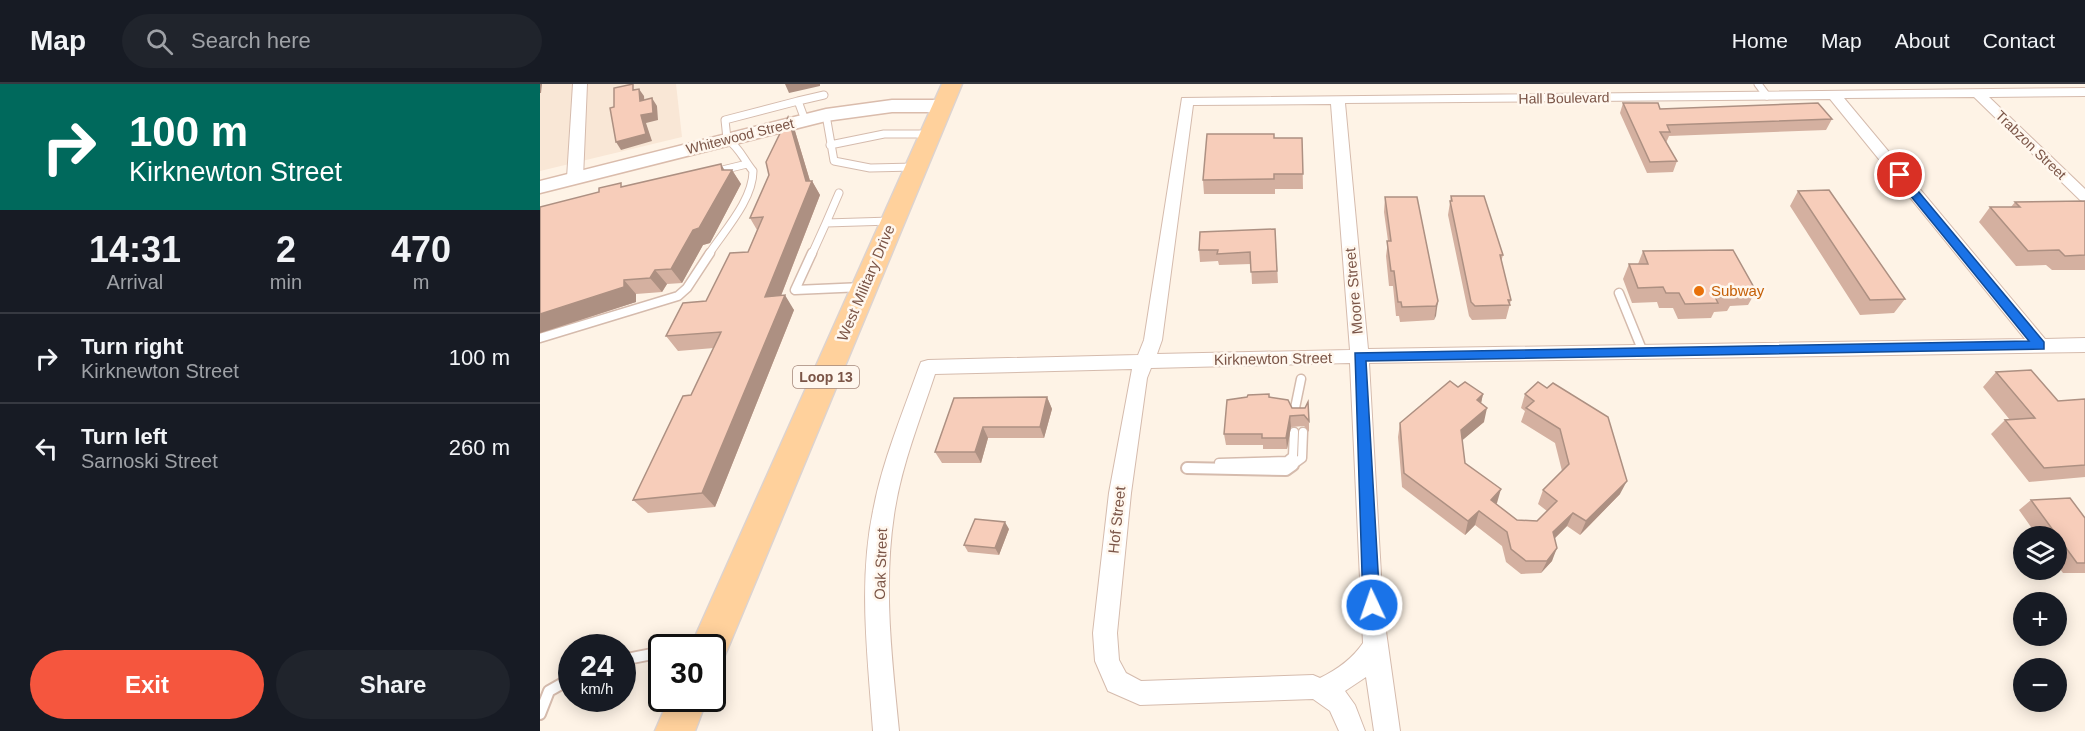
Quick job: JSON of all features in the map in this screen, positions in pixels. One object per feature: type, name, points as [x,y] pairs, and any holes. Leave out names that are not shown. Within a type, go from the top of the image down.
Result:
[{"type":"main road","name":"West Military Drive","points":[[715,634],[947,95]]},
{"type":"main road","points":[[675,731],[683,712]]},
{"type":"street","points":[[575,178],[580,84]]},
{"type":"street","name":"Hall Boulevard","points":[[1187,101],[2085,92]]},
{"type":"street","name":"Trabzon Street","points":[[1977,93],[2085,197]]},
{"type":"street","name":"Whitewood Street","points":[[540,187],[727,139],[762,120],[801,110],[826,115],[892,106],[947,95]]},
{"type":"street","points":[[1834,95],[2040,345]]},
{"type":"street","name":"Hof Street","points":[[1187,101],[1153,340],[1138,378],[1120,493],[1105,633],[1107,661],[1117,682],[1140,693],[1309,687],[1322,690]]},
{"type":"street","name":"Moore Street","points":[[1338,101],[1360,356],[1374,647],[1387,731]]},
{"type":"street","name":"Kirknewton Street","points":[[928,367],[1360,356],[2085,345]]},
{"type":"street","name":"Oak Street","points":[[886,731],[879,597],[880,534],[891,477],[928,367]]},
{"type":"street","points":[[1322,690],[1352,675],[1365,663],[1374,647]]},
{"type":"street","points":[[1322,690],[1333,695],[1348,716],[1352,731]]},
{"type":"lane","points":[[1758,84],[1767,96]]},
{"type":"lane","points":[[801,110],[824,95]]},
{"type":"lane","points":[[826,115],[834,161],[844,165],[870,168],[916,167]]},
{"type":"lane","points":[[830,145],[884,134],[930,134]]},
{"type":"lane","points":[[540,338],[678,296],[687,288],[745,198],[753,179],[753,171],[739,147],[727,139]]},
{"type":"lane","points":[[703,174],[747,164]]},
{"type":"lane","points":[[839,193],[793,293],[865,287]]},
{"type":"lane","points":[[826,223],[893,221]]},
{"type":"lane","points":[[1619,293],[1643,352]]},
{"type":"lane","points":[[1298,413],[1301,379]]},
{"type":"lane","points":[[1187,466],[1286,470],[1302,458],[1299,432]]},
{"type":"lane","points":[[540,714],[549,691],[558,686]]},
{"type":"shaded area","points":[[540,84],[676,84],[682,137],[540,171]]},
{"type":"building","points":[[633,84],[633,90],[639,89],[640,101],[652,98],[653,113],[641,115],[646,134],[616,142],[610,108],[614,107],[614,88]]},
{"type":"building","points":[[1623,103],[1658,103],[1660,109],[1818,103],[1832,119],[1667,125],[1670,132],[1660,132],[1677,161],[1650,162]]},
{"type":"building","points":[[788,117],[806,181],[812,181],[765,297],[785,295],[702,493],[633,500],[683,396],[691,395],[721,332],[666,336],[683,303],[706,301],[730,253],[748,252],[763,217],[750,218],[769,175],[766,162]]},
{"type":"building","points":[[1207,134],[1274,134],[1274,138],[1302,138],[1303,174],[1274,174],[1274,179],[1203,180]]},
{"type":"building","points":[[721,164],[722,170],[732,170],[699,228],[693,230],[671,269],[655,270],[650,278],[624,280],[624,287],[540,314],[540,207],[599,192],[599,188],[621,183],[621,187]]},
{"type":"building","points":[[1829,190],[1905,299],[1870,300],[1798,191]]},
{"type":"building","points":[[1451,196],[1484,196],[1503,255],[1500,255],[1511,300],[1508,300],[1510,305],[1475,306],[1471,302],[1450,201],[1452,201]]},
{"type":"building","points":[[1385,197],[1417,197],[1438,301],[1436,306],[1402,307],[1401,302],[1398,302],[1387,241],[1391,241]]},
{"type":"building","points":[[2085,201],[2085,255],[2065,256],[2059,250],[2028,251],[1990,207],[2020,207],[2015,202]]},
{"type":"building","points":[[1275,229],[1277,271],[1251,272],[1250,252],[1217,254],[1218,250],[1199,250],[1200,232]]},
{"type":"building","points":[[1733,250],[1756,291],[1732,291],[1734,297],[1715,297],[1718,303],[1685,304],[1679,293],[1666,293],[1663,287],[1638,288],[1629,264],[1648,264],[1643,251]]},
{"type":"building","points":[[2031,370],[2058,401],[2085,399],[2085,465],[2044,468],[2005,420],[2035,418],[1996,372]]},
{"type":"building","points":[[1450,381],[1458,387],[1465,382],[1483,394],[1477,400],[1487,408],[1461,430],[1465,463],[1501,489],[1491,500],[1517,520],[1537,521],[1557,501],[1543,490],[1569,464],[1560,429],[1526,408],[1534,401],[1525,394],[1538,382],[1547,388],[1553,383],[1608,417],[1627,481],[1586,521],[1573,513],[1553,532],[1557,548],[1547,561],[1526,561],[1511,549],[1507,532],[1479,511],[1468,521],[1404,473],[1400,423]]},
{"type":"building","points":[[1269,394],[1269,397],[1288,400],[1292,408],[1305,408],[1308,402],[1309,421],[1304,415],[1290,416],[1286,438],[1262,438],[1262,434],[1224,434],[1227,400],[1248,395]]},
{"type":"building","points":[[1047,397],[1040,427],[983,427],[975,452],[935,452],[954,398]]},
{"type":"building","points":[[2070,498],[2085,518],[2085,563],[2077,563],[2067,549],[2067,526],[2050,526],[2031,500]]},
{"type":"building","points":[[975,519],[1005,522],[995,548],[964,545]]},
{"type":"place","name":"Subway","points":[[1699,291]]},
{"type":"route","points":[[1372,605],[1360,356],[2040,345],[1900,175]]}]
